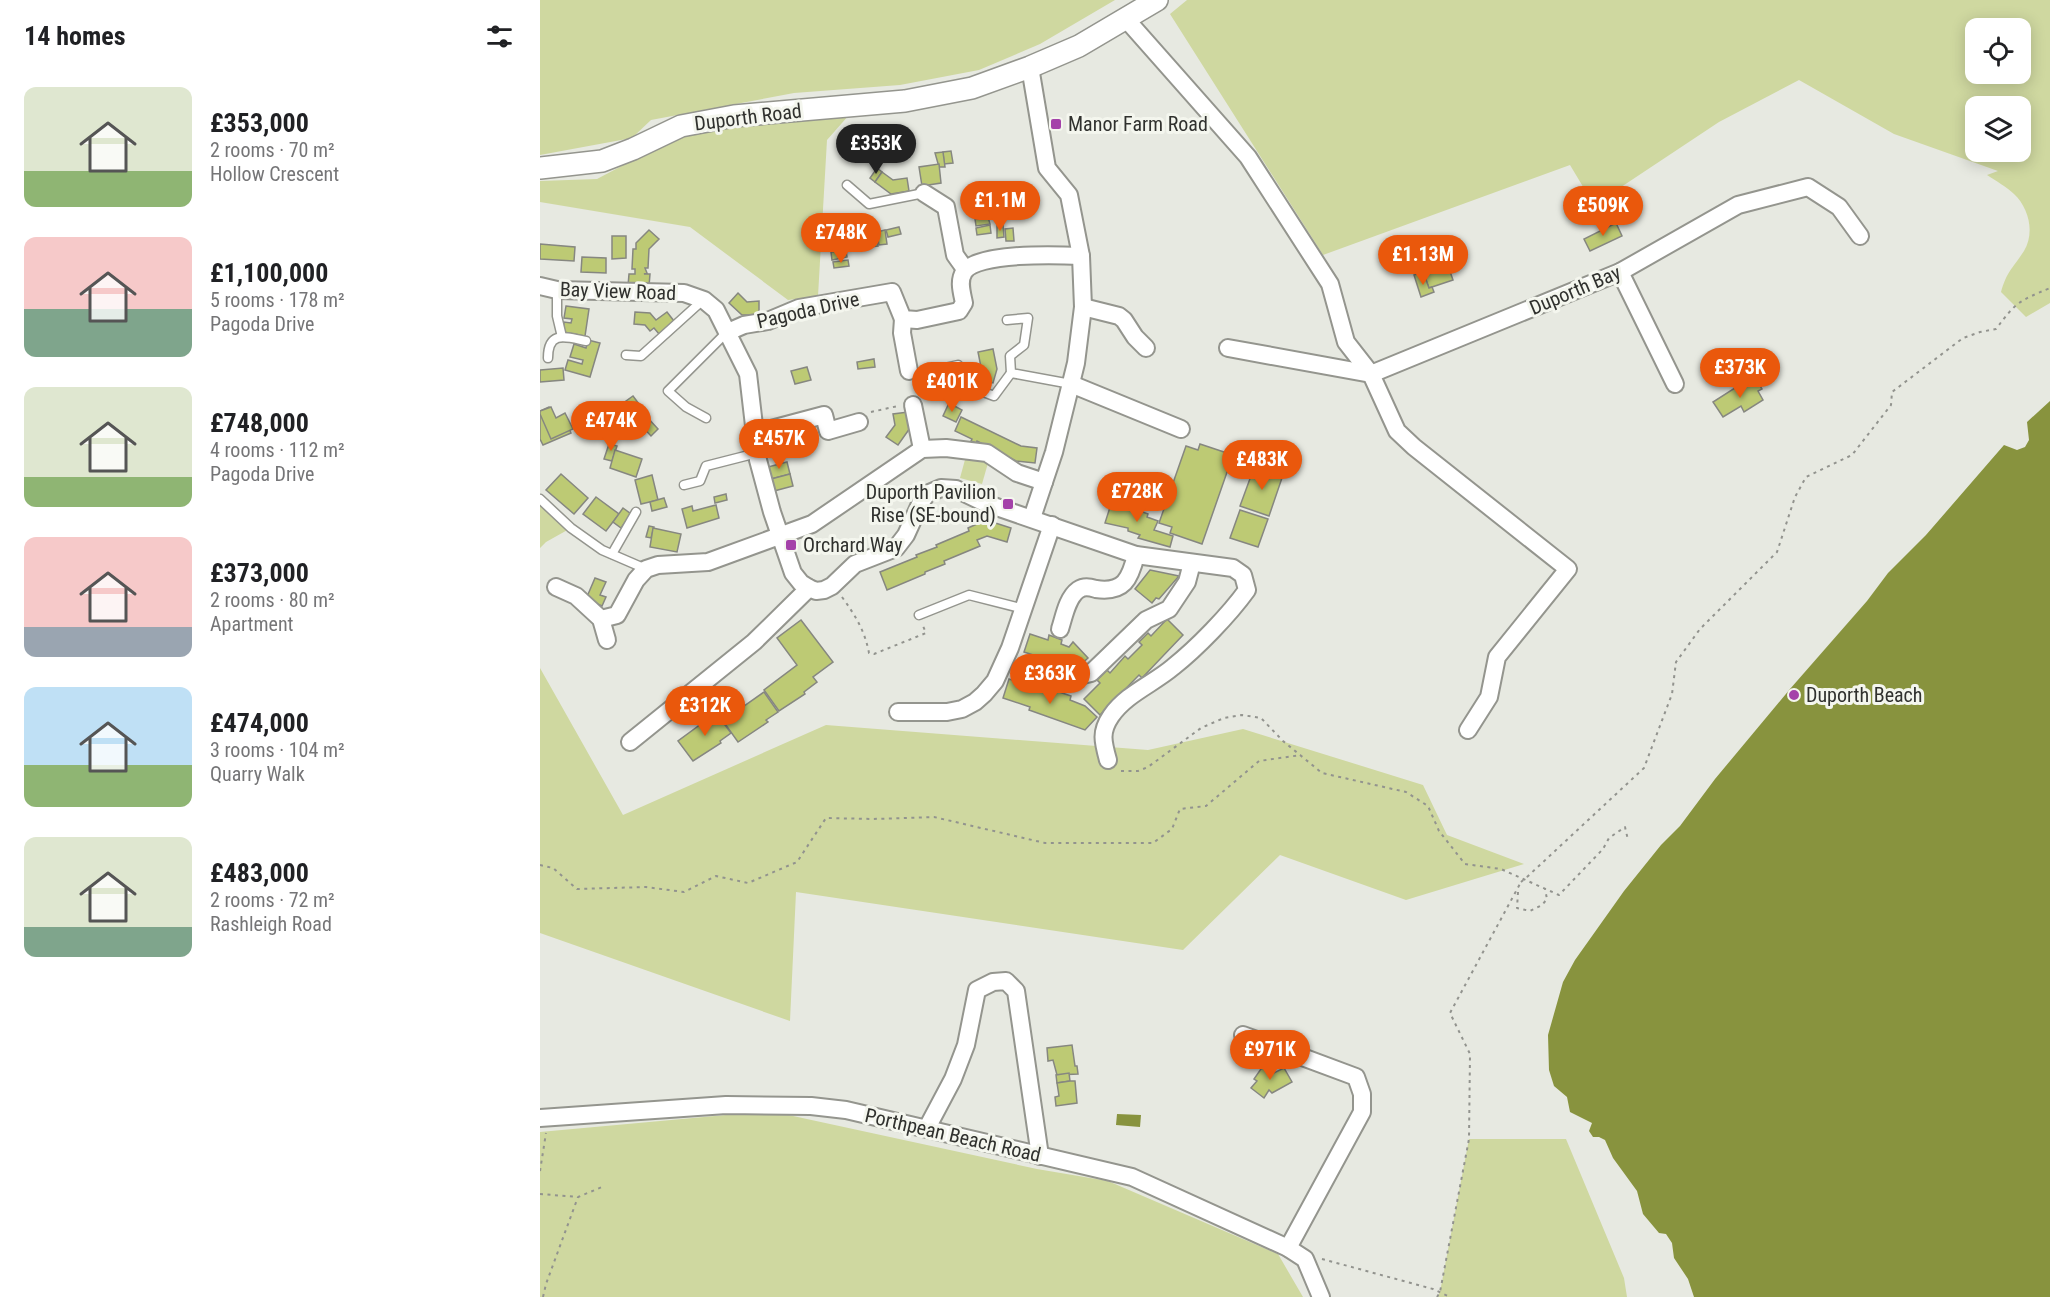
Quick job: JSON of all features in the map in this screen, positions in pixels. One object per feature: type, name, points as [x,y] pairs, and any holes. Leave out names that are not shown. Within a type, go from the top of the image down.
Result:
[{"type":"street","name":"Duporth Road","points":[[540,168],[603,161],[681,126],[734,116],[905,101],[972,88],[1030,68],[1079,46],[1157,0]]},
{"type":"street","points":[[1126,19],[1248,156],[1330,284],[1346,342],[1371,374],[1397,431],[1568,569],[1497,657],[1489,697],[1468,730]]},
{"type":"street","points":[[1030,68],[1047,168],[1069,195],[1081,256],[1083,308],[1071,384],[1054,452],[1032,518]]},
{"type":"street","name":"Duporth Bay","points":[[1371,374],[1620,272],[1738,205],[1808,187],[1839,207],[1860,236]]},
{"type":"street","points":[[924,194],[946,207],[955,255],[965,269]]},
{"type":"street","points":[[909,371],[902,333],[903,319],[917,320],[959,311],[964,303],[960,279],[965,269],[978,262],[1022,255],[1081,256]]},
{"type":"street","points":[[1620,272],[1675,384]]},
{"type":"street","name":"Bay View Road","points":[[540,285],[557,290],[684,293],[704,300],[716,310],[748,374],[757,453],[780,536],[793,573],[801,583],[809,588]]},
{"type":"street","name":"Pagoda Drive","points":[[728,332],[744,325],[768,321],[799,308],[892,292],[903,319]]},
{"type":"street","points":[[1083,308],[1119,316],[1146,348]]},
{"type":"street","points":[[1228,348],[1371,374]]},
{"type":"street","points":[[1071,384],[1181,429]]},
{"type":"street","points":[[913,405],[922,449]]},
{"type":"street","points":[[756,433],[824,415],[828,431],[859,422]]},
{"type":"street","points":[[601,619],[617,615],[636,580],[646,569],[708,562],[812,524],[922,449],[946,448],[987,453],[1017,473],[1044,482]]},
{"type":"street","points":[[630,742],[739,655],[809,588],[816,591],[824,590],[834,584],[855,564],[896,548],[902,543],[912,525],[921,502],[927,494],[941,488],[956,489],[985,503],[1137,555],[1233,568],[1243,575],[1247,590],[1235,607],[1173,667],[1131,696],[1111,716],[1101,738],[1108,760]]},
{"type":"street","points":[[898,711],[947,712],[962,709],[975,702],[994,681],[1024,609],[1052,525]]},
{"type":"street","points":[[1060,629],[1071,598],[1076,591],[1085,587],[1108,591],[1124,584],[1132,573],[1137,555]]},
{"type":"street","points":[[1032,668],[1070,678],[1091,673],[1146,620],[1169,609],[1187,582],[1192,563]]},
{"type":"street","points":[[556,587],[576,596],[601,619],[607,640]]},
{"type":"street","points":[[927,1128],[952,1080],[966,1045],[977,990],[993,982],[1006,981],[1016,991],[1040,1156]]},
{"type":"street","points":[[1243,1035],[1356,1077],[1362,1094],[1362,1112],[1288,1248]]},
{"type":"street","name":"Porthpean Beach Road","points":[[544,1118],[726,1105],[772,1104],[846,1110],[1132,1177],[1288,1248],[1305,1259]]},
{"type":"street","points":[[1305,1259],[1321,1297]]},
{"type":"lane","points":[[847,185],[869,204],[924,194]]},
{"type":"lane","points":[[557,290],[557,316],[562,337]]},
{"type":"lane","points":[[626,355],[641,356],[704,300]]},
{"type":"lane","points":[[940,369],[958,365],[960,383],[994,396],[1011,373],[1010,356],[1024,345],[1028,318],[1007,320]]},
{"type":"lane","points":[[706,418],[686,407],[668,391],[728,332]]},
{"type":"lane","points":[[548,358],[548,345],[551,341],[562,337],[586,340]]},
{"type":"lane","points":[[1011,373],[1071,384]]},
{"type":"lane","points":[[684,485],[700,482],[706,466],[757,453]]},
{"type":"lane","points":[[540,499],[571,528],[602,550],[646,569]]},
{"type":"lane","points":[[612,554],[636,512]]},
{"type":"lane","points":[[919,615],[969,596],[1024,609]]},
{"type":"path","points":[[1437,1297],[1440,1292],[1469,1139],[1470,1054],[1450,1013],[1521,882],[1644,768],[1672,694],[1677,662],[1700,629],[1777,552],[1795,497],[1806,477],[1851,455],[1891,405],[1892,392],[1962,338],[1996,329],[2013,306],[2027,297],[2050,288]]},
{"type":"path","points":[[859,422],[858,416],[912,402],[913,405]]},
{"type":"path","points":[[834,584],[861,626],[869,653],[874,654],[926,633],[919,615]]},
{"type":"path","points":[[1108,760],[1118,771],[1137,771],[1148,767],[1201,728],[1224,718],[1242,715],[1261,718],[1322,773],[1406,792],[1428,806],[1439,831],[1465,864],[1501,869],[1559,895],[1603,849],[1609,838],[1625,827],[1628,840]]},
{"type":"path","points":[[540,865],[553,868],[577,889],[646,887],[684,892],[716,876],[748,884],[797,862],[826,818],[934,817],[1045,843],[1153,843],[1172,829],[1180,809],[1206,806],[1259,761],[1301,756]]},
{"type":"path","points":[[1518,889],[1517,908],[1530,911],[1542,905],[1547,899],[1545,889]]},
{"type":"path","points":[[540,1171],[544,1118]]},
{"type":"path","points":[[540,1194],[578,1197],[602,1186]]},
{"type":"path","points":[[543,1297],[578,1197]]},
{"type":"path","points":[[1305,1259],[1317,1258],[1440,1292],[1450,1297]]},
{"type":"shaded area","points":[[540,0],[1115,0],[1040,44],[979,70],[900,85],[794,93],[651,120],[632,138],[540,155]]},
{"type":"shaded area","points":[[1187,0],[2050,0],[2050,303],[2026,317],[2001,292],[2008,274],[2027,244],[2030,229],[2027,213],[2014,194],[1987,175],[1998,171],[1973,162],[2031,162],[2031,96],[1965,96],[1965,159],[1894,134],[1799,80],[1719,122],[1594,205],[1570,165],[1323,255],[1170,14]]},
{"type":"shaded area","points":[[849,115],[827,140],[818,296],[788,300],[690,227],[540,202],[540,181],[597,179],[688,131]]},
{"type":"shaded area","points":[[2050,401],[2050,1297],[1694,1297],[1688,1279],[1674,1258],[1672,1243],[1666,1234],[1659,1233],[1643,1214],[1637,1191],[1613,1158],[1605,1140],[1593,1137],[1589,1131],[1592,1123],[1570,1112],[1567,1097],[1554,1086],[1549,1070],[1548,1035],[1563,982],[1575,960],[1624,891],[1661,845],[1680,826],[1715,779],[1790,689],[1867,601],[1888,573],[1926,535],[2004,445],[2017,450],[2025,447],[2029,440],[2027,422]]},
{"type":"shaded area","points":[[966,456],[988,463],[982,484],[960,478]]},
{"type":"shaded area","points":[[540,499],[571,528],[540,548]]},
{"type":"shaded area","points":[[540,668],[623,815],[826,725],[1148,750],[1243,729],[1423,785],[1447,835],[1524,864],[1406,900],[1280,855],[1183,950],[796,892],[790,1021],[540,933]]},
{"type":"shaded area","points":[[770,1111],[1037,1169],[1108,1181],[1278,1254],[1303,1297],[540,1297],[540,1132]]},
{"type":"shaded area","points":[[1117,1114],[1141,1115],[1140,1127],[1116,1125]]},
{"type":"shaded area","points":[[1469,1139],[1566,1139],[1624,1278],[1627,1297],[1437,1297],[1440,1292]]},
{"type":"building","points":[[951,151],[953,163],[944,164],[943,152]]},
{"type":"building","points":[[943,152],[945,167],[939,167],[935,153]]},
{"type":"building","points":[[939,164],[941,183],[922,186],[919,167]]},
{"type":"building","points":[[877,168],[882,172],[875,182],[870,178]]},
{"type":"building","points":[[882,172],[893,180],[907,178],[909,191],[891,194],[875,182]]},
{"type":"building","points":[[988,217],[990,224],[976,226],[975,219]]},
{"type":"building","points":[[1616,223],[1622,236],[1590,251],[1584,239]]},
{"type":"building","points":[[990,225],[991,233],[977,235],[976,228]]},
{"type":"building","points":[[1003,225],[1004,237],[997,238],[997,226]]},
{"type":"building","points":[[899,227],[901,234],[888,237],[886,230]]},
{"type":"building","points":[[1013,228],[1014,241],[1006,241],[1005,229]]},
{"type":"building","points":[[649,230],[659,239],[649,249],[648,268],[645,268],[647,273],[644,274],[650,274],[649,286],[628,286],[629,274],[635,274],[635,269],[632,269],[633,249],[636,249],[636,243]]},
{"type":"building","points":[[885,230],[887,244],[879,245],[877,232]]},
{"type":"building","points":[[876,232],[878,246],[870,247],[869,233]]},
{"type":"building","points":[[612,236],[626,236],[626,258],[612,259]]},
{"type":"building","points":[[540,244],[575,247],[574,261],[540,259]]},
{"type":"building","points":[[846,250],[847,257],[832,260],[831,252]]},
{"type":"building","points":[[582,257],[606,258],[606,273],[581,272]]},
{"type":"building","points":[[1445,257],[1453,280],[1429,288],[1421,266]]},
{"type":"building","points":[[848,260],[849,266],[834,268],[833,262]]},
{"type":"building","points":[[1420,273],[1434,292],[1421,297],[1414,275]]},
{"type":"building","points":[[738,293],[747,302],[759,301],[759,315],[742,315],[729,303]]},
{"type":"building","points":[[566,306],[589,309],[585,336],[563,332],[564,322],[571,323],[572,319],[564,318]]},
{"type":"building","points":[[635,312],[650,313],[656,320],[667,312],[674,321],[659,334],[654,328],[650,331],[645,325],[634,324]]},
{"type":"building","points":[[588,340],[600,343],[590,377],[565,370],[568,360],[582,364],[583,360],[570,357],[574,344],[586,348]]},
{"type":"building","points":[[993,349],[997,369],[993,383],[978,380],[981,367],[978,352]]},
{"type":"building","points":[[874,359],[875,367],[858,369],[857,362]]},
{"type":"building","points":[[1746,363],[1756,379],[1750,383],[1746,377],[1734,384],[1728,375]]},
{"type":"building","points":[[807,367],[811,380],[795,384],[791,371]]},
{"type":"building","points":[[563,368],[564,380],[540,382],[540,370]]},
{"type":"building","points":[[1756,379],[1762,389],[1758,391],[1763,400],[1744,412],[1741,406],[1723,417],[1713,402],[1741,384],[1743,388]]},
{"type":"building","points":[[633,396],[645,412],[634,420],[622,404]]},
{"type":"building","points":[[949,403],[962,410],[956,422],[943,416]]},
{"type":"building","points":[[549,407],[555,421],[565,417],[571,433],[543,445],[540,439],[540,411]]},
{"type":"building","points":[[551,407],[556,418],[565,413],[573,429],[551,439],[540,411]]},
{"type":"building","points":[[908,412],[910,428],[898,445],[886,437],[895,425],[893,414]]},
{"type":"building","points":[[647,417],[658,429],[651,436],[640,424]]},
{"type":"building","points":[[961,417],[1021,446],[1037,448],[1035,463],[1016,461],[977,441],[976,443],[971,441],[972,439],[955,431]]},
{"type":"building","points":[[609,444],[617,446],[612,461],[604,459]]},
{"type":"building","points":[[1200,444],[1233,455],[1202,544],[1170,533],[1172,527],[1159,523],[1186,446],[1198,450]]},
{"type":"building","points":[[615,450],[642,459],[636,477],[610,468]]},
{"type":"building","points":[[787,462],[790,474],[771,479],[768,467]]},
{"type":"building","points":[[1255,465],[1283,475],[1269,516],[1240,506]]},
{"type":"building","points":[[561,474],[588,498],[574,514],[546,490]]},
{"type":"building","points":[[790,474],[793,486],[774,491],[771,479]]},
{"type":"building","points":[[652,475],[658,500],[641,504],[635,480]]},
{"type":"building","points":[[726,494],[727,500],[715,503],[714,497]]},
{"type":"building","points":[[596,497],[619,514],[606,531],[583,514]]},
{"type":"building","points":[[664,498],[667,507],[652,511],[650,502]]},
{"type":"building","points":[[1112,501],[1137,508],[1148,514],[1147,517],[1158,521],[1154,530],[1173,536],[1170,547],[1138,538],[1140,535],[1128,531],[1128,528],[1105,523]]},
{"type":"building","points":[[716,505],[719,518],[687,528],[682,509],[692,506],[693,511]]},
{"type":"building","points":[[623,508],[631,514],[621,528],[613,522]]},
{"type":"building","points":[[1240,510],[1268,519],[1258,547],[1230,538]]},
{"type":"building","points":[[986,520],[1011,528],[1007,542],[987,536],[977,540],[980,546],[944,561],[945,564],[887,590],[880,572],[917,557],[916,555],[969,531],[968,528]]},
{"type":"building","points":[[649,526],[654,527],[651,538],[646,537]]},
{"type":"building","points":[[653,528],[681,534],[677,552],[650,547]]},
{"type":"building","points":[[1150,570],[1179,576],[1159,599],[1156,598],[1152,603],[1135,589]]},
{"type":"building","points":[[595,578],[606,582],[600,595],[606,597],[602,606],[586,599]]},
{"type":"building","points":[[1167,619],[1183,635],[1142,678],[1139,675],[1100,715],[1084,699],[1100,683],[1097,680],[1107,670],[1110,673],[1125,656],[1128,659],[1142,645],[1139,642],[1148,633],[1151,636]]},
{"type":"building","points":[[801,620],[833,662],[813,677],[817,682],[804,692],[805,694],[779,711],[764,690],[797,665],[777,638]]},
{"type":"building","points":[[1030,634],[1048,640],[1049,635],[1062,640],[1061,644],[1069,647],[1073,642],[1088,658],[1076,669],[1024,652]]},
{"type":"building","points":[[1009,679],[1054,694],[1056,691],[1071,696],[1070,700],[1085,706],[1097,717],[1085,730],[1029,710],[1030,707],[1003,698]]},
{"type":"building","points":[[764,692],[778,712],[766,720],[768,722],[738,742],[723,721]]},
{"type":"building","points":[[716,713],[731,733],[720,741],[721,743],[693,761],[678,741]]},
{"type":"building","points":[[1072,1045],[1078,1074],[1057,1075],[1053,1060],[1048,1061],[1047,1048]]},
{"type":"building","points":[[1263,1066],[1274,1073],[1284,1068],[1292,1082],[1272,1093],[1269,1090],[1264,1098],[1251,1088],[1257,1081],[1254,1079]]},
{"type":"building","points":[[1069,1073],[1070,1081],[1057,1083],[1056,1075]]},
{"type":"building","points":[[1075,1081],[1077,1103],[1056,1106],[1055,1097],[1059,1096],[1057,1083]]},
{"type":"place","name":"Manor Farm Road","points":[[1056,124]]},
{"type":"place","name":"Duporth Pavilion Rise (SE-bound)","points":[[1008,504]]},
{"type":"place","name":"Orchard Way","points":[[791,545]]},
{"type":"place","name":"Duporth Beach","points":[[1794,695]]}]
